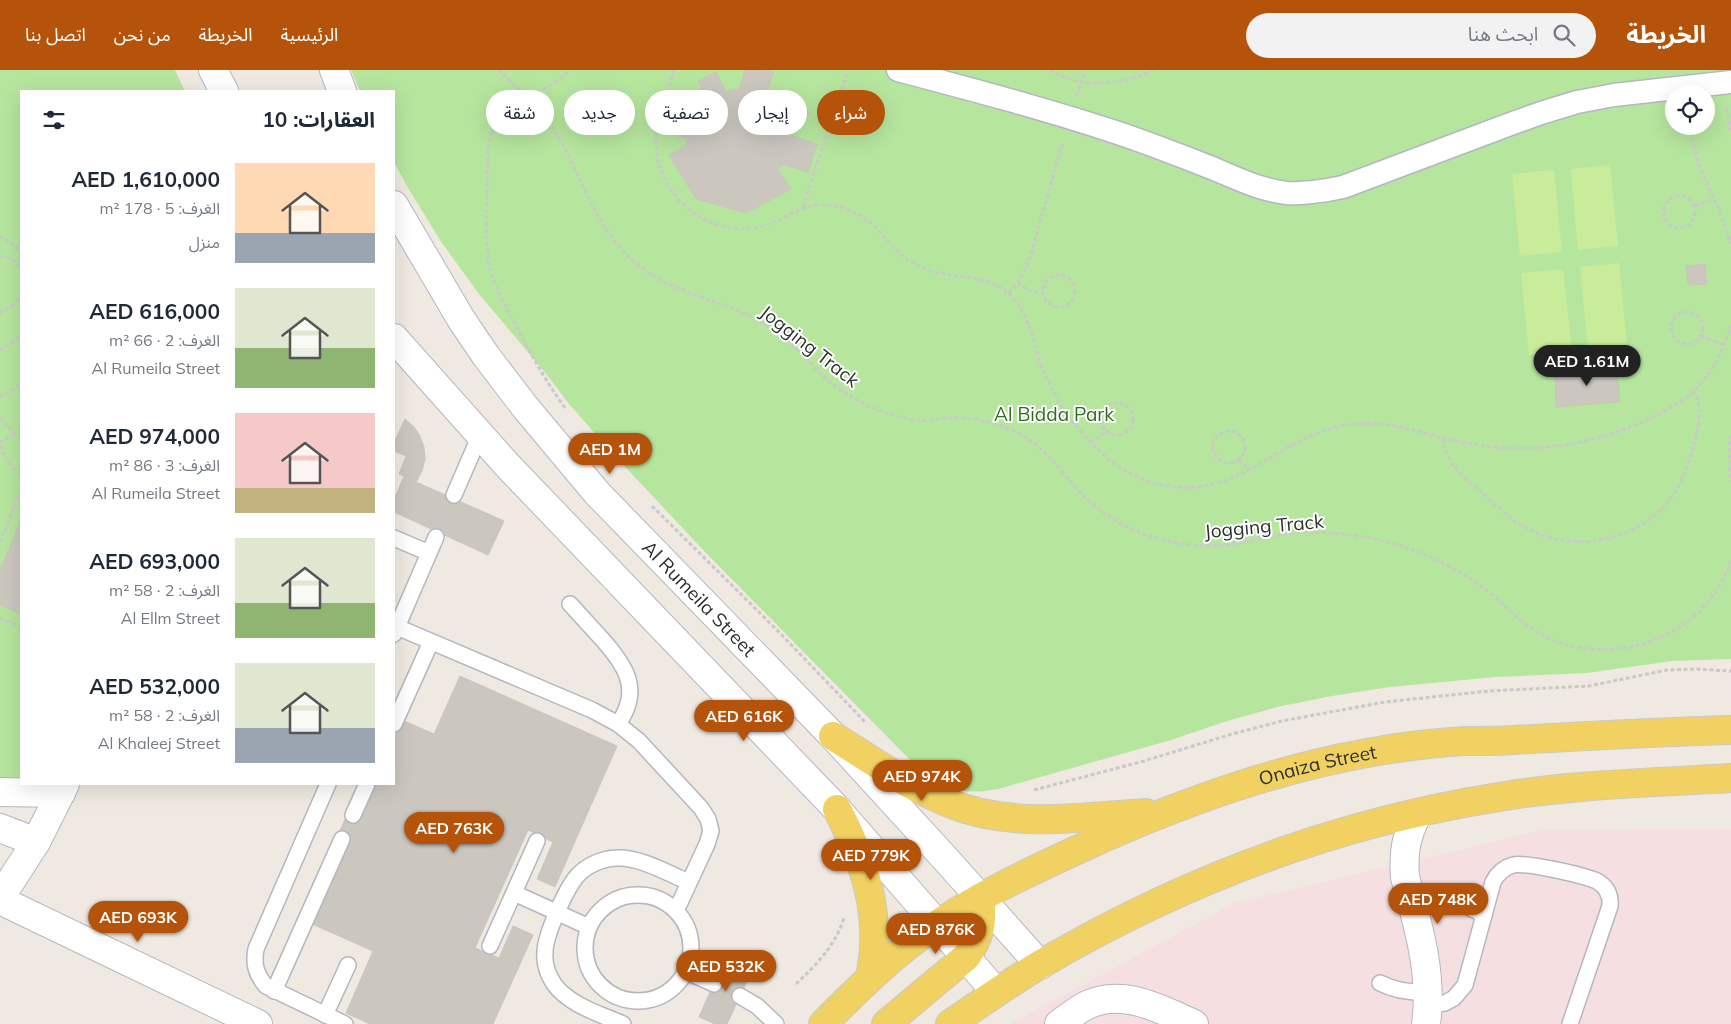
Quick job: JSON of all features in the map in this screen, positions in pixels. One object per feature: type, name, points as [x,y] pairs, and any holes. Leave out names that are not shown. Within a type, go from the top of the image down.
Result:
[{"type":"main road","name":"Onaiza Street","points":[[823,1024],[870,977],[937,924],[980,898],[1108,836],[1232,788],[1323,762],[1407,747],[1591,734],[1731,730]]},
{"type":"main road","points":[[832,736],[926,793],[950,804],[988,815],[1047,819],[1168,812]]},
{"type":"main road","points":[[950,1024],[996,992],[1040,965],[1146,908],[1264,858],[1319,839],[1418,813],[1493,798],[1552,789],[1613,784],[1725,780]]},
{"type":"main road","points":[[837,809],[859,856],[870,896],[875,937],[870,977]]},
{"type":"main road","points":[[886,1024],[966,957],[975,944],[980,929],[982,913],[980,898]]},
{"type":"street","points":[[213,70],[223,90]]},
{"type":"street","points":[[334,70],[342,90]]},
{"type":"street","points":[[898,70],[1070,118],[1153,145],[1249,184],[1277,191],[1305,193],[1343,187],[1532,116],[1577,102],[1614,95],[1731,82]]},
{"type":"street","name":"Al Rumeila Street","points":[[395,207],[461,319],[486,356],[597,493],[832,736],[1040,965]]},
{"type":"street","points":[[395,339],[480,435],[593,556],[688,652],[837,809],[996,992]]},
{"type":"street","points":[[0,792],[63,788]]},
{"type":"street","points":[[63,788],[36,842],[0,899],[258,1024]]},
{"type":"street","points":[[1418,813],[1406,839],[1404,854],[1405,877],[1425,961],[1427,1007]]},
{"type":"street","points":[[0,828],[36,842]]},
{"type":"street","points":[[1059,1024],[1085,1006],[1109,999],[1122,998],[1134,1000],[1159,1009],[1194,1024]]},
{"type":"lane","points":[[454,495],[480,435]]},
{"type":"lane","points":[[436,536],[395,631],[431,642],[585,707],[618,724],[648,750],[701,808],[708,818],[711,831],[710,838],[676,911]]},
{"type":"lane","points":[[395,538],[429,553]]},
{"type":"lane","points":[[570,604],[615,653],[626,671],[630,682],[628,704],[618,724]]},
{"type":"lane","points":[[395,722],[431,642]]},
{"type":"lane","points":[[328,785],[256,949],[254,959],[257,974],[266,986],[345,1024]]},
{"type":"lane","points":[[353,815],[367,785]]},
{"type":"lane","points":[[274,991],[342,839]]},
{"type":"lane","points":[[490,946],[537,841]]},
{"type":"lane","points":[[633,1001],[623,1024],[570,999],[554,984],[545,963],[546,941],[565,895],[577,876],[596,862],[607,859],[630,859],[689,882]]},
{"type":"lane","points":[[1380,982],[1403,992],[1427,1007],[1445,1003],[1454,998],[1465,985],[1492,882],[1496,875],[1510,866],[1526,864],[1592,879],[1603,884],[1611,900],[1570,1024]]},
{"type":"lane","points":[[514,893],[589,927]]},
{"type":"lane","points":[[634,895],[646,896],[657,898],[676,911],[689,933],[691,946],[690,959],[685,971],[679,982],[670,991],[646,1001],[633,1001],[612,995],[595,980],[586,960],[585,949],[589,927],[595,917],[612,902],[634,895]]},
{"type":"lane","points":[[1413,909],[1422,903],[1443,899],[1464,905],[1484,915]]},
{"type":"lane","points":[[326,1015],[348,965]]},
{"type":"lane","points":[[685,971],[714,984]]},
{"type":"lane","points":[[740,996],[757,1006],[776,1024]]},
{"type":"path","name":"Jogging Track","points":[[498,70],[519,90]]},
{"type":"path","points":[[542,90],[569,70]]},
{"type":"path","points":[[674,70],[659,120],[656,139],[657,158],[671,192],[684,206],[699,217],[716,224],[734,228],[753,228],[770,224],[803,208],[813,205],[827,205],[856,213],[880,232],[890,246],[926,270],[987,282],[1009,293],[1024,313],[1036,352],[1050,385],[1075,424],[1106,458],[1121,469],[1155,484],[1194,488],[1213,485],[1233,479],[1319,432],[1342,426],[1366,423],[1391,424],[1471,444],[1509,448],[1557,446],[1613,434],[1640,424],[1666,411],[1694,392],[1712,370],[1731,326]]},
{"type":"path","points":[[803,208],[848,70]]},
{"type":"path","points":[[1050,70],[1081,83],[1101,84],[1122,82],[1154,70]]},
{"type":"path","points":[[1009,293],[1018,283],[1029,261],[1085,70]]},
{"type":"path","name":"Jogging Track","points":[[554,132],[600,221],[612,239],[642,268],[678,289],[734,308],[766,325],[787,341],[822,376],[860,402],[882,412],[904,418],[927,421],[947,418],[976,419],[1004,426],[1021,434],[1050,456],[1079,491],[1099,509],[1117,522],[1138,532],[1181,544],[1203,546],[1225,545],[1294,533],[1318,532],[1373,538],[1399,545],[1448,566],[1470,578],[1532,629],[1562,643],[1589,649],[1610,650],[1651,642],[1669,634],[1700,612],[1722,583],[1731,560]]},
{"type":"path","points":[[491,135],[488,154],[486,247],[489,265],[502,300],[545,380],[569,414]]},
{"type":"path","points":[[1691,135],[1698,163],[1721,214],[1731,243]]},
{"type":"path","points":[[1677,196],[1684,196],[1695,206],[1694,220],[1689,226],[1682,229],[1668,225],[1664,218],[1665,204],[1677,196]]},
{"type":"path","points":[[1695,206],[1713,199]]},
{"type":"path","points":[[0,236],[20,249]]},
{"type":"path","points":[[0,256],[12,259],[20,266]]},
{"type":"path","points":[[1058,274],[1070,279],[1074,285],[1075,292],[1069,304],[1063,307],[1056,307],[1050,304],[1045,300],[1043,293],[1046,280],[1058,274]]},
{"type":"path","points":[[1018,283],[1030,291],[1043,293]]},
{"type":"path","points":[[0,313],[20,298]]},
{"type":"path","points":[[1684,312],[1691,312],[1698,316],[1702,322],[1701,336],[1689,344],[1682,344],[1672,334],[1670,327],[1672,320],[1684,312]]},
{"type":"path","points":[[1701,336],[1724,345]]},
{"type":"path","points":[[0,350],[20,337]]},
{"type":"path","points":[[0,397],[20,383]]},
{"type":"path","points":[[1443,438],[1448,458],[1459,472],[1509,517],[1525,528],[1543,536],[1562,541],[1601,541],[1621,535],[1639,526],[1656,514],[1670,499],[1688,464],[1695,439],[1700,410],[1694,392]]},
{"type":"path","points":[[1114,403],[1122,403],[1128,407],[1134,420],[1126,433],[1120,436],[1106,432],[1102,426],[1101,418],[1103,411],[1114,403]]},
{"type":"path","points":[[0,418],[15,434]]},
{"type":"path","points":[[1234,431],[1240,434],[1244,440],[1245,448],[1239,460],[1232,463],[1224,463],[1218,459],[1214,453],[1213,446],[1215,439],[1220,433],[1234,431]]},
{"type":"path","points":[[20,432],[0,444],[3,455],[10,465],[20,473]]},
{"type":"path","points":[[1091,442],[1106,432]]},
{"type":"path","points":[[1731,434],[1729,463],[1731,481]]},
{"type":"path","points":[[1239,460],[1250,470]]},
{"type":"path","points":[[1,538],[20,494]]},
{"type":"path","points":[[648,503],[727,579],[869,726]]},
{"type":"path","points":[[0,618],[20,627]]},
{"type":"path","points":[[1026,791],[1120,767],[1282,721],[1385,702],[1480,692],[1589,686],[1667,670],[1695,669],[1731,672]]},
{"type":"path","points":[[796,984],[821,960],[831,946],[840,931],[845,915]]},
{"type":"shaded area","points":[[1731,829],[1731,1024],[1010,1024],[1235,903],[1540,831]]},
{"type":"green space","points":[[0,70],[175,70],[185,90],[20,90],[20,779],[0,783]]},
{"type":"green space","name":"Al Bidda Park","points":[[351,70],[1731,70],[1731,659],[1672,661],[1587,673],[1495,677],[1390,687],[1332,696],[1277,707],[1171,740],[998,789],[976,792],[957,790],[939,783],[921,771],[708,555],[569,404],[479,294],[442,243],[395,164],[395,90],[360,90]]},
{"type":"green space","points":[[1610,165],[1618,246],[1578,250],[1571,169]]},
{"type":"green space","points":[[1554,170],[1562,252],[1520,256],[1512,174]]},
{"type":"green space","points":[[1619,263],[1627,345],[1588,349],[1580,267]]},
{"type":"green space","points":[[1563,269],[1572,350],[1529,355],[1521,273]]},
{"type":"building","points":[[745,70],[774,71],[768,90],[738,90]]},
{"type":"building","points":[[716,72],[725,90],[702,90],[698,81]]},
{"type":"building","points":[[733,89],[738,91],[738,135],[790,135],[817,144],[808,172],[782,164],[778,170],[791,189],[746,213],[696,199],[669,155],[685,146],[688,139],[675,135],[728,135],[728,91]]},
{"type":"building","points":[[1705,264],[1707,284],[1688,285],[1686,266]]},
{"type":"building","points":[[1616,365],[1620,402],[1556,407],[1555,372]]},
{"type":"building","points":[[405,419],[414,427],[424,447],[425,459],[422,471],[416,482],[504,521],[488,555],[395,512],[395,498],[404,476],[399,474],[406,456],[395,451],[395,441]]},
{"type":"building","points":[[20,522],[20,614],[0,605],[0,570]]},
{"type":"building","points":[[460,676],[617,746],[555,887],[537,879],[553,842],[528,830],[475,948],[499,958],[513,926],[533,935],[493,1024],[370,1024],[346,1013],[373,951],[312,924],[337,837],[348,813],[373,785],[395,785],[395,737],[402,720],[434,734]]},
{"type":"building","points":[[726,956],[753,969],[727,1024],[715,1024],[699,1017]]}]
